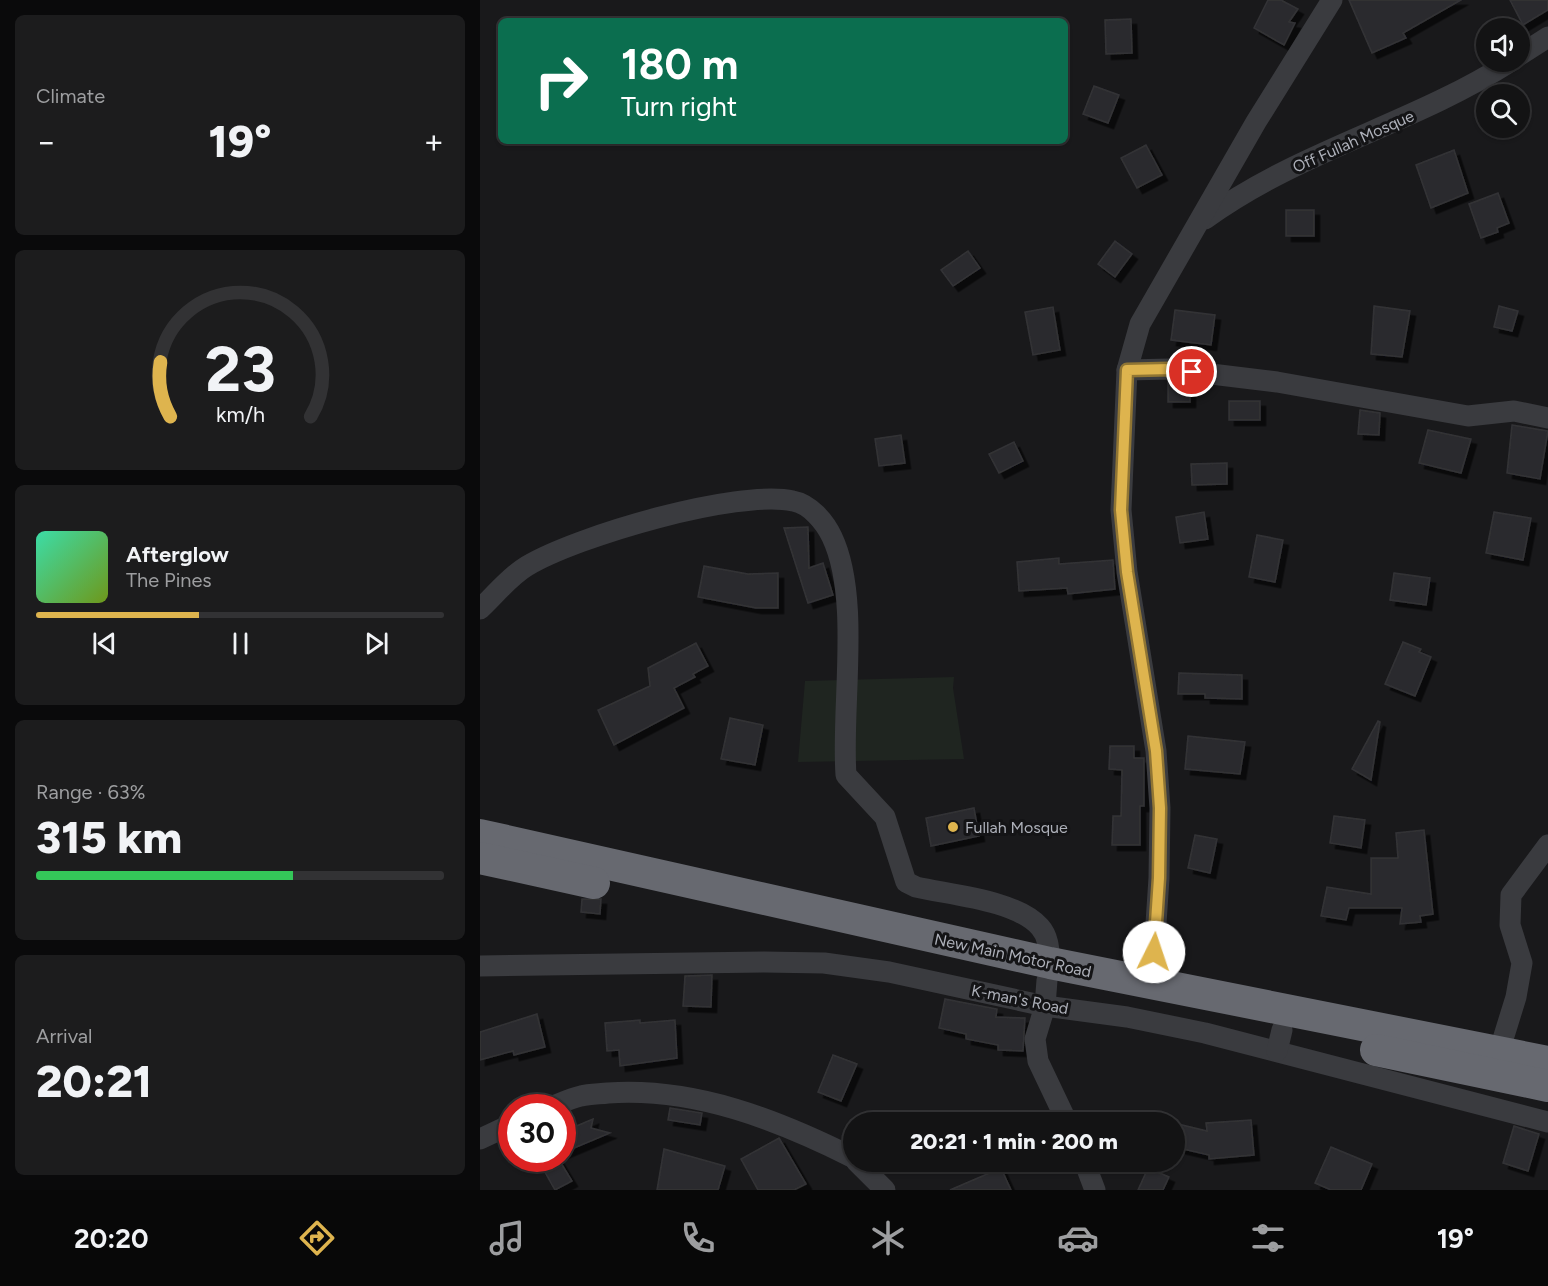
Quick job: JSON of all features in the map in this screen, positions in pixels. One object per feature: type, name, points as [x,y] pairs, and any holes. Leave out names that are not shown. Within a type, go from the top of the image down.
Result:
[{"type":"highway","name":"New Main Motor Road","points":[[480,835],[1048,983],[1280,1040],[1495,1063],[1548,1062]]},
{"type":"highway","name":"New Main Motor Road","points":[[480,858],[1048,983],[1152,984],[1495,1063],[1548,1086]]},
{"type":"street","name":"Off Fullah Mosque","points":[[1152,984],[1159,878],[1160,808],[1156,751],[1127,572],[1121,510],[1127,370],[1140,324],[1256,122],[1332,0]]},
{"type":"street","points":[[1530,49],[1548,37]]},
{"type":"street","name":"Off Fullah Mosque","points":[[1198,224],[1252,188],[1437,102],[1492,72]]},
{"type":"street","points":[[1127,370],[1170,369],[1277,382],[1468,416],[1514,411],[1548,418]]},
{"type":"street","points":[[480,609],[526,567],[592,537],[639,522],[735,502],[795,501],[818,516],[838,551],[847,614],[846,775],[885,817],[906,882],[916,887],[994,904],[1026,915],[1042,929],[1049,946],[1048,983],[1035,1039],[1038,1061],[1062,1112]]},
{"type":"street","points":[[1478,1105],[1495,1063],[1516,998],[1522,963],[1510,924],[1511,895],[1548,845]]},
{"type":"street","name":"K-man's Road","points":[[480,966],[593,962],[824,963],[889,972],[1048,983]]},
{"type":"street","points":[[1280,1040],[1478,1105],[1548,1122]]},
{"type":"street","points":[[576,1097],[626,1092],[668,1094],[732,1108],[798,1130],[843,1154]]},
{"type":"street","points":[[480,1139],[498,1131]]},
{"type":"street","points":[[867,1172],[885,1190]]},
{"type":"street","points":[[1088,1172],[1095,1190]]},
{"type":"shaded area","points":[[954,677],[953,688],[964,759],[798,762],[805,681]]},
{"type":"building","points":[[1268,0],[1281,0],[1298,9],[1289,22],[1295,23],[1284,45],[1254,28]]},
{"type":"building","points":[[1349,0],[1461,0],[1403,33],[1406,38],[1372,53]]},
{"type":"building","points":[[1510,0],[1548,0],[1548,10],[1530,21],[1530,18],[1519,18]]},
{"type":"building","points":[[1131,19],[1132,53],[1106,54],[1105,20]]},
{"type":"building","points":[[1094,86],[1119,95],[1108,123],[1083,114]]},
{"type":"building","points":[[1146,145],[1162,175],[1137,188],[1121,158]]},
{"type":"building","points":[[1454,150],[1468,193],[1431,208],[1416,165]]},
{"type":"building","points":[[1498,193],[1509,223],[1497,228],[1498,232],[1481,238],[1469,204]]},
{"type":"building","points":[[1286,210],[1314,210],[1314,236],[1286,236]]},
{"type":"building","points":[[1115,241],[1132,254],[1115,277],[1098,264]]},
{"type":"building","points":[[968,251],[980,268],[953,286],[941,270]]},
{"type":"building","points":[[1374,306],[1410,311],[1402,357],[1371,354]]},
{"type":"building","points":[[1499,306],[1518,311],[1512,331],[1494,327]]},
{"type":"building","points":[[1053,307],[1060,350],[1033,355],[1025,312]]},
{"type":"building","points":[[1175,310],[1215,315],[1211,345],[1171,340]]},
{"type":"building","points":[[1168,382],[1190,384],[1190,402],[1168,402]]},
{"type":"building","points":[[1229,401],[1260,401],[1260,420],[1229,420]]},
{"type":"building","points":[[1360,410],[1380,413],[1379,435],[1358,434]]},
{"type":"building","points":[[1512,425],[1548,431],[1540,479],[1507,473]]},
{"type":"building","points":[[1428,430],[1471,439],[1461,473],[1419,463]]},
{"type":"building","points":[[901,435],[905,463],[879,466],[875,439]]},
{"type":"building","points":[[1014,442],[1023,461],[999,473],[989,454]]},
{"type":"building","points":[[1227,463],[1227,484],[1192,485],[1191,464]]},
{"type":"building","points":[[1204,512],[1208,539],[1180,543],[1176,517]]},
{"type":"building","points":[[1494,512],[1531,518],[1523,560],[1486,553]]},
{"type":"building","points":[[808,527],[809,568],[823,563],[833,595],[808,603],[784,528]]},
{"type":"building","points":[[1257,535],[1283,540],[1275,582],[1249,577]]},
{"type":"building","points":[[1059,558],[1059,564],[1113,560],[1115,589],[1068,594],[1067,588],[1019,591],[1017,562]]},
{"type":"building","points":[[704,566],[748,574],[778,573],[778,608],[756,608],[698,597]]},
{"type":"building","points":[[1394,573],[1430,578],[1426,605],[1390,600]]},
{"type":"building","points":[[1403,642],[1421,649],[1419,652],[1431,657],[1415,696],[1385,684]]},
{"type":"building","points":[[696,643],[708,666],[693,674],[695,677],[674,688],[684,708],[614,745],[598,710],[650,686],[648,668]]},
{"type":"building","points":[[1179,673],[1242,675],[1242,699],[1205,698],[1205,694],[1178,694]]},
{"type":"building","points":[[730,718],[763,725],[755,765],[721,759]]},
{"type":"building","points":[[1378,721],[1380,722],[1371,780],[1352,769]]},
{"type":"building","points":[[1188,736],[1245,742],[1240,774],[1185,769]]},
{"type":"building","points":[[1110,746],[1134,746],[1134,758],[1144,758],[1144,806],[1140,806],[1140,845],[1112,845],[1113,816],[1121,816],[1122,770],[1109,769]]},
{"type":"building","name":"Fullah Mosque","points":[[974,808],[979,836],[931,846],[926,818]]},
{"type":"building","points":[[1334,816],[1365,820],[1361,848],[1330,843]]},
{"type":"building","points":[[1424,830],[1433,914],[1420,916],[1421,922],[1400,924],[1402,908],[1349,908],[1346,920],[1321,916],[1327,887],[1371,894],[1371,858],[1398,858],[1396,833]]},
{"type":"building","points":[[1195,835],[1217,839],[1210,873],[1188,868]]},
{"type":"building","points":[[582,899],[601,899],[600,914],[581,912]]},
{"type":"building","points":[[712,975],[711,1007],[683,1006],[685,976]]},
{"type":"building","points":[[945,999],[997,1009],[996,1017],[1025,1018],[1023,1051],[998,1050],[998,1045],[966,1039],[966,1034],[939,1028]]},
{"type":"building","points":[[537,1014],[545,1047],[514,1055],[513,1051],[480,1060],[480,1032]]},
{"type":"building","points":[[640,1020],[640,1023],[675,1020],[677,1058],[620,1066],[619,1050],[607,1051],[605,1023]]},
{"type":"building","points":[[833,1055],[857,1064],[841,1101],[818,1092]]},
{"type":"building","points":[[670,1108],[702,1113],[700,1125],[668,1120]]},
{"type":"building","points":[[593,1119],[591,1128],[610,1133],[576,1147],[576,1126]]},
{"type":"building","points":[[1251,1120],[1254,1155],[1209,1159],[1209,1155],[1185,1150],[1185,1126],[1207,1131],[1206,1123]]},
{"type":"building","points":[[1514,1126],[1539,1134],[1528,1171],[1503,1163]]},
{"type":"building","points":[[779,1138],[806,1184],[794,1190],[758,1190],[741,1159]]},
{"type":"building","points":[[1331,1147],[1372,1164],[1361,1190],[1331,1190],[1315,1183]]},
{"type":"building","points":[[664,1149],[725,1166],[718,1190],[657,1190]]},
{"type":"building","points":[[545,1172],[567,1172],[572,1181],[555,1190]]},
{"type":"building","points":[[992,1172],[1003,1172],[1011,1190],[950,1190]]},
{"type":"building","points":[[1146,1172],[1157,1172],[1169,1177],[1163,1190],[1138,1190]]},
{"type":"place","name":"Fullah Mosque","points":[[953,827]]},
{"type":"route","points":[[1154,952],[1159,878],[1160,808],[1156,751],[1127,572],[1121,510],[1127,370],[1170,369],[1192,372]]}]
